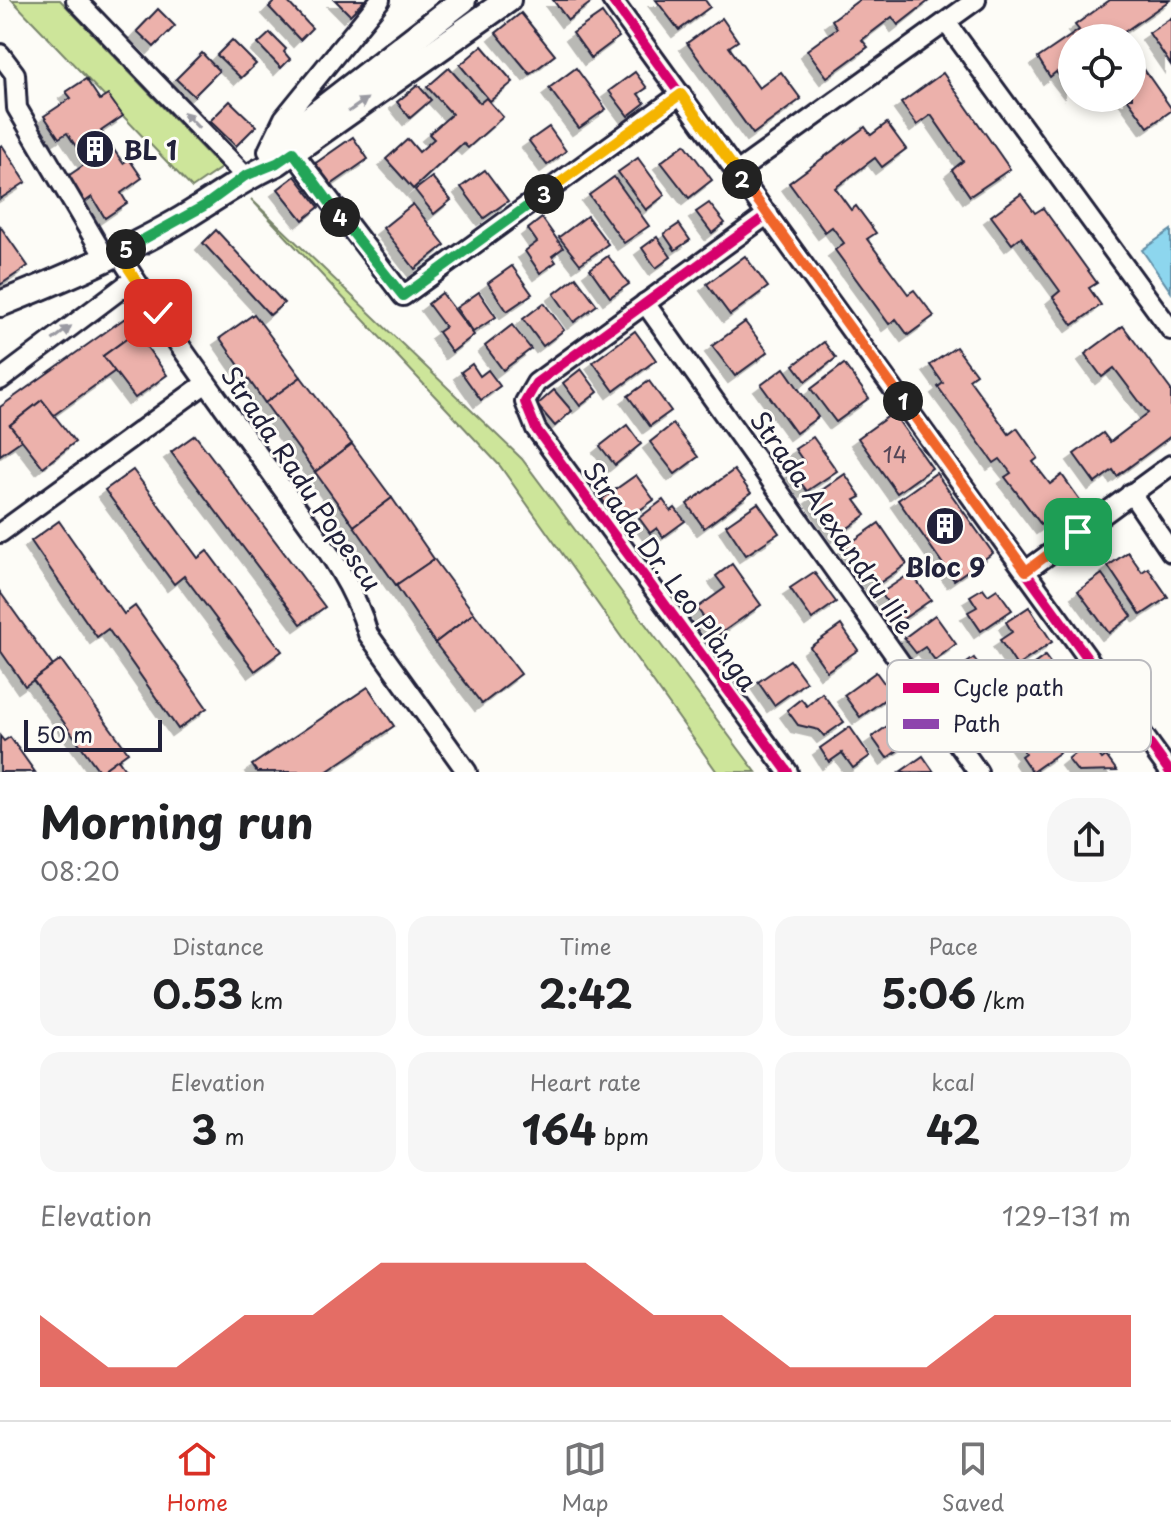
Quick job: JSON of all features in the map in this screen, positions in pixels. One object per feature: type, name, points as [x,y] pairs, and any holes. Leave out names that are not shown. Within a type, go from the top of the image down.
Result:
[{"type":"main road","points":[[0,304],[112,256],[204,206],[245,176],[268,151],[463,0]]},
{"type":"main road","points":[[245,176],[277,163],[508,0]]},
{"type":"street","points":[[76,0],[245,176]]},
{"type":"street","points":[[268,151],[284,118],[380,0]]},
{"type":"street","points":[[612,0],[1090,660]]},
{"type":"street","points":[[737,172],[976,0]]},
{"type":"street","points":[[946,22],[1171,330]]},
{"type":"street","name":"Strada Radu Popescu","points":[[0,54],[15,74],[17,108],[112,256],[134,279],[335,563],[361,609],[368,634],[467,772]]},
{"type":"street","points":[[293,152],[403,296],[681,94]]},
{"type":"street","points":[[645,303],[768,214]]},
{"type":"street","points":[[0,380],[134,279]]},
{"type":"street","name":"Strada Dr. Leo Plànga","points":[[645,303],[536,383],[525,402],[536,429],[788,772]]},
{"type":"street","name":"Strada Alexandru Ilie","points":[[645,303],[898,660]]},
{"type":"street","points":[[0,533],[206,383]]},
{"type":"street","points":[[1026,571],[1171,465]]},
{"type":"street","points":[[1131,493],[1171,552]]},
{"type":"street","points":[[1151,745],[1170,772]]},
{"type":"street","name":"Strada Alexandru Ilie","points":[[964,752],[978,772]]},
{"type":"green space","points":[[12,0],[60,0],[221,168],[192,188]]},
{"type":"green space","points":[[251,199],[522,459],[756,772],[717,772],[500,466]]},
{"type":"water","points":[[1171,230],[1171,292],[1142,250]]},
{"type":"building","points":[[276,0],[286,0],[312,28],[300,40],[269,7]]},
{"type":"building","points":[[335,0],[365,0],[350,15]]},
{"type":"building","points":[[553,0],[592,0],[593,1],[568,20]]},
{"type":"building","points":[[656,0],[705,0],[710,7],[679,30]]},
{"type":"building","points":[[859,0],[930,0],[898,25],[892,17],[862,40],[868,47],[827,77],[807,50],[837,28],[832,20]]},
{"type":"building","points":[[1110,0],[1170,0],[1136,24],[1076,24]]},
{"type":"building","points":[[158,9],[175,26],[154,47],[137,31]]},
{"type":"building","points":[[521,13],[555,55],[530,74],[496,33]]},
{"type":"building","points":[[602,13],[619,37],[591,58],[573,33]]},
{"type":"building","points":[[722,18],[738,41],[729,47],[759,88],[781,72],[801,99],[753,134],[687,43]]},
{"type":"building","points":[[1171,18],[1171,65],[1149,33]]},
{"type":"building","points":[[270,33],[286,49],[284,52],[290,59],[281,68],[258,44]]},
{"type":"building","points":[[232,40],[256,64],[241,78],[217,55]]},
{"type":"building","points":[[1058,44],[1058,75],[1056,72],[1050,77],[1038,58]]},
{"type":"building","points":[[482,46],[513,82],[490,101],[460,65]]},
{"type":"building","points":[[202,53],[219,71],[194,96],[176,79]]},
{"type":"building","points":[[449,68],[480,103],[486,98],[503,117],[468,148],[463,143],[413,189],[386,159],[408,139],[419,152],[434,139],[429,134],[452,114],[427,87]]},
{"type":"building","points":[[576,68],[606,109],[579,128],[549,88]]},
{"type":"building","points":[[635,72],[647,88],[638,94],[645,103],[628,116],[609,91]]},
{"type":"building","points":[[1146,72],[1171,108],[1148,127],[1137,112],[1146,112]]},
{"type":"building","points":[[943,73],[1010,169],[970,196],[952,170],[963,161],[931,115],[917,125],[901,103]]},
{"type":"building","name":"BL 1","points":[[86,79],[100,100],[108,95],[123,116],[101,131],[123,163],[129,159],[142,178],[121,193],[127,203],[105,218],[92,197],[82,204],[65,178],[87,163],[67,133],[59,138],[44,116],[71,98],[66,92]]},
{"type":"building","points":[[418,85],[431,100],[410,118],[397,102]]},
{"type":"building","points":[[230,101],[256,126],[236,146],[210,121]]},
{"type":"building","points":[[887,123],[906,149],[882,167],[875,158],[835,188],[851,210],[856,206],[876,233],[867,239],[908,294],[914,290],[934,316],[908,335],[896,319],[889,324],[835,250],[844,243],[832,227],[825,232],[789,183],[865,127],[871,135]]},
{"type":"building","points":[[549,127],[566,151],[547,165],[529,141]]},
{"type":"building","points":[[353,137],[368,159],[325,189],[310,167]]},
{"type":"building","points":[[685,144],[712,180],[689,198],[661,162]]},
{"type":"building","points":[[0,146],[26,182],[0,199]]},
{"type":"building","points":[[638,158],[665,195],[646,210],[618,172]]},
{"type":"building","points":[[485,170],[508,201],[484,218],[461,187]]},
{"type":"building","points":[[295,176],[319,207],[303,220],[278,189]]},
{"type":"building","points":[[432,177],[451,200],[434,214],[415,190]]},
{"type":"building","points":[[614,177],[649,226],[624,243],[589,195]]},
{"type":"building","points":[[1021,194],[1035,213],[1043,208],[1097,283],[1089,288],[1101,305],[1073,325],[1053,297],[1060,291],[1021,237],[1012,244],[991,216]]},
{"type":"building","points":[[709,203],[725,223],[712,233],[696,212]]},
{"type":"building","points":[[413,204],[445,245],[415,269],[383,228]]},
{"type":"building","points":[[587,216],[608,244],[580,264],[559,237]]},
{"type":"building","points":[[542,218],[563,248],[552,256],[556,262],[540,273],[525,251],[537,242],[528,229]]},
{"type":"building","points":[[679,224],[690,240],[675,250],[664,234]]},
{"type":"building","points":[[0,226],[28,266],[0,285]]},
{"type":"building","points":[[216,230],[284,303],[270,315],[203,243]]},
{"type":"building","points":[[657,237],[671,257],[656,268],[642,248]]},
{"type":"building","points":[[608,256],[629,284],[610,297],[590,269]]},
{"type":"building","points":[[745,256],[768,287],[730,315],[707,284]]},
{"type":"building","points":[[512,266],[532,294],[507,311],[488,283]]},
{"type":"building","points":[[576,277],[597,305],[574,322],[554,294]]},
{"type":"building","points":[[479,292],[496,317],[473,332],[456,308]]},
{"type":"building","points":[[442,293],[474,335],[452,352],[438,332],[445,327],[428,304]]},
{"type":"building","points":[[544,303],[564,330],[543,346],[523,319]]},
{"type":"building","points":[[254,314],[301,377],[265,403],[220,338]]},
{"type":"building","points":[[125,318],[136,332],[103,356],[115,371],[54,415],[42,400],[10,425],[22,440],[0,455],[0,407]]},
{"type":"building","points":[[745,322],[768,352],[735,376],[712,346]]},
{"type":"building","points":[[512,325],[531,349],[503,370],[485,346]]},
{"type":"building","points":[[1123,326],[1171,390],[1171,436],[1117,476],[1113,470],[1095,483],[1074,454],[1103,433],[1110,442],[1148,413],[1114,368],[1102,377],[1085,354]]},
{"type":"building","points":[[635,331],[656,360],[614,391],[593,362]]},
{"type":"building","points":[[136,332],[167,375],[135,398],[103,356]]},
{"type":"building","points":[[824,342],[836,358],[806,381],[794,365]]},
{"type":"building","points":[[956,347],[976,374],[969,379],[1009,434],[1017,428],[1038,458],[1033,462],[1050,484],[1062,475],[1080,500],[1043,527],[1005,477],[1011,473],[1000,459],[994,463],[938,387],[943,383],[930,365]]},
{"type":"building","points":[[472,364],[480,376],[488,370],[500,386],[481,400],[461,372]]},
{"type":"building","points":[[844,364],[869,398],[836,422],[811,389]]},
{"type":"building","points":[[784,368],[818,417],[796,433],[761,385]]},
{"type":"building","points":[[581,369],[598,392],[580,406],[563,383]]},
{"type":"building","points":[[301,377],[352,444],[315,472],[265,403]]},
{"type":"building","points":[[649,381],[671,411],[650,426],[628,396]]},
{"type":"building","points":[[554,390],[572,411],[555,426],[537,405]]},
{"type":"building","points":[[42,400],[75,442],[43,467],[10,425]]},
{"type":"building","points":[[893,413],[932,468],[897,493],[858,438]]},
{"type":"building","points":[[673,424],[698,457],[675,474],[650,442]]},
{"type":"building","points":[[627,425],[641,444],[615,465],[600,446]]},
{"type":"building","points":[[195,435],[325,607],[301,624],[171,452]]},
{"type":"building","points":[[813,437],[837,471],[807,491],[792,471],[804,462],[795,449]]},
{"type":"building","points":[[352,444],[392,498],[354,526],[315,472]]},
{"type":"building","points":[[133,470],[198,558],[207,551],[282,651],[255,671],[184,576],[174,584],[105,490]]},
{"type":"building","points":[[734,470],[751,493],[704,528],[687,504]]},
{"type":"building","name":"Bloc 9","points":[[936,473],[993,553],[954,580],[898,500]]},
{"type":"building","points":[[845,474],[861,497],[855,500],[866,515],[838,535],[812,497]]},
{"type":"building","points":[[636,475],[654,500],[620,524],[602,499]]},
{"type":"building","points":[[392,498],[434,559],[396,585],[354,526]]},
{"type":"building","points":[[663,500],[671,511],[675,508],[685,521],[663,537],[657,528],[650,533],[639,518]]},
{"type":"building","points":[[758,503],[779,533],[746,555],[726,525]]},
{"type":"building","points":[[59,521],[124,614],[135,606],[207,708],[178,729],[108,629],[97,637],[31,541]]},
{"type":"building","points":[[879,523],[907,564],[875,586],[846,546]]},
{"type":"building","points":[[1128,552],[1142,572],[1148,568],[1168,597],[1141,615],[1108,566]]},
{"type":"building","points":[[434,559],[474,613],[435,643],[396,585]]},
{"type":"building","points":[[732,564],[761,605],[717,636],[697,608],[725,588],[716,576]]},
{"type":"building","points":[[814,572],[836,602],[812,619],[790,588]]},
{"type":"building","points":[[911,573],[931,600],[900,621],[881,593]]},
{"type":"building","points":[[1102,574],[1132,616],[1109,633],[1078,591]]},
{"type":"building","points":[[983,588],[988,595],[997,589],[1012,610],[981,631],[968,612],[977,607],[970,596]]},
{"type":"building","points":[[0,592],[53,666],[25,686],[0,650]]},
{"type":"building","points":[[1029,607],[1052,642],[1026,660],[1013,660],[1000,640],[1012,632],[1006,622]]},
{"type":"building","points":[[474,613],[521,674],[482,704],[435,643]]},
{"type":"building","points":[[935,615],[956,644],[935,660],[925,647],[916,653],[904,638]]},
{"type":"building","points":[[841,625],[858,650],[827,671],[810,647]]},
{"type":"building","points":[[61,660],[128,752],[100,772],[33,680]]},
{"type":"building","points":[[790,660],[806,682],[774,705],[758,682]]},
{"type":"building","points":[[876,672],[887,687],[887,698],[860,717],[844,695]]},
{"type":"building","points":[[368,687],[394,726],[326,772],[257,772],[252,765]]},
{"type":"building","points":[[822,693],[844,722],[824,736],[819,730],[798,725],[787,710],[801,699],[807,706]]},
{"type":"building","points":[[887,726],[887,752],[895,752],[887,758],[872,737]]},
{"type":"building","points":[[850,727],[870,756],[853,768],[842,753],[829,762],[820,748]]},
{"type":"building","points":[[0,736],[4,741],[10,737],[35,772],[0,772]]},
{"type":"building","points":[[1077,752],[1097,752],[1102,759],[1106,756],[1117,771],[1078,772],[1068,759]]},
{"type":"building","points":[[1025,753],[1059,753],[1032,772],[1021,756]]},
{"type":"building","points":[[923,756],[934,772],[900,772]]},
{"type":"building","points":[[118,759],[127,772],[100,772]]},
{"type":"marked path","points":[[293,152],[403,296]]},
{"type":"cycle path","points":[[612,0],[1089,660]]},
{"type":"cycle path","points":[[768,214],[536,383],[525,402],[536,429],[788,772]]},
{"type":"cycle path","points":[[1151,746],[1170,772]]},
{"type":"place","name":"BL 1","points":[[95,149]]},
{"type":"place","name":"Bloc 9","points":[[945,526]]},
{"type":"route","points":[[158,313],[118,253],[204,206],[245,176],[277,163],[293,152],[403,296],[681,94],[1026,571],[1078,532]]}]
